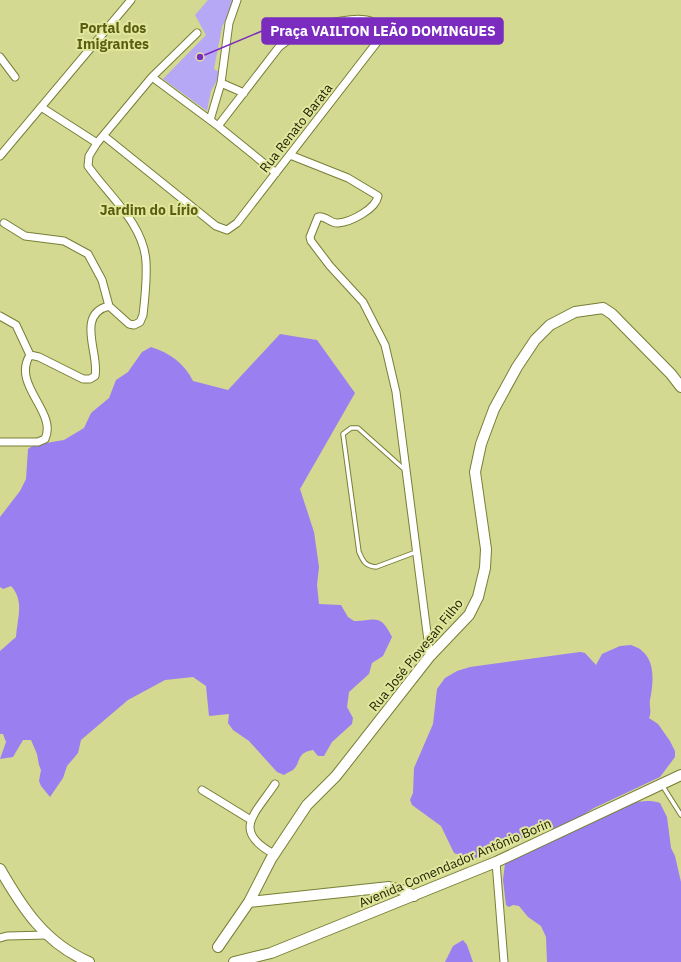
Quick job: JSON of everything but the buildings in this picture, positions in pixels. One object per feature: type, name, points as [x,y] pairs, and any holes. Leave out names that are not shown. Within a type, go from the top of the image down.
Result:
[{"type":"street","points":[[0,156],[131,0]]},
{"type":"street","points":[[210,120],[221,83],[229,23],[237,0]]},
{"type":"street","name":"Rua Renato Barata","points":[[104,136],[216,226],[227,230],[237,223],[381,37],[382,32],[374,22],[364,19],[325,24],[306,30],[290,38],[280,47],[244,93]]},
{"type":"street","points":[[4,223],[25,236],[64,241],[88,254],[102,280],[109,306],[124,321],[134,325],[140,322],[143,315],[146,261],[136,231],[118,202],[88,166],[89,156],[97,143],[152,77],[197,33]]},
{"type":"street","points":[[0,57],[15,77]]},
{"type":"street","points":[[152,77],[218,126],[276,173]]},
{"type":"street","points":[[218,126],[244,93],[221,83]]},
{"type":"street","points":[[41,107],[97,143]]},
{"type":"street","points":[[290,155],[348,178],[378,196],[369,210],[343,222],[334,222],[318,217],[310,237],[311,241],[330,266],[363,302],[385,345],[396,392],[430,656]]},
{"type":"street","points":[[30,355],[39,357],[83,379],[90,379],[94,376],[96,362],[91,346],[90,329],[95,316],[103,307],[109,306]]},
{"type":"street","name":"Rua José Piovesan Filho","points":[[218,947],[249,902],[274,854],[307,805],[336,776],[430,656],[469,615],[478,597],[485,568],[485,555],[475,472],[481,444],[494,409],[517,367],[535,340],[550,325],[575,312],[603,308],[612,314],[671,374],[681,387]]},
{"type":"street","points":[[0,316],[16,325],[30,355]]},
{"type":"street","points":[[0,442],[38,442],[45,439],[48,434],[48,426],[28,384],[25,371],[26,361],[30,355]]},
{"type":"street","name":"Avenida Comendador Antônio Borin","points":[[234,962],[271,954],[496,862],[681,775]]},
{"type":"street","points":[[274,854],[263,848],[253,838],[249,831],[251,820],[275,784]]},
{"type":"street","points":[[202,790],[251,820]]},
{"type":"street","points":[[496,862],[504,962]]},
{"type":"street","points":[[0,869],[17,900],[47,935],[58,946],[78,959],[89,962]]},
{"type":"street","points":[[249,902],[389,887],[402,890],[414,896]]},
{"type":"street","points":[[0,938],[8,936],[47,935]]},
{"type":"lane","points":[[406,470],[358,428],[351,428],[343,434],[359,552],[364,562],[369,567],[376,567],[417,552]]},
{"type":"lane","points":[[661,784],[681,815]]},
{"type":"shaded area","points":[[208,0],[235,0],[222,27],[214,69],[221,73],[211,91],[207,111],[163,79],[206,35],[195,15]]},
{"type":"shaded area","points":[[280,334],[317,340],[355,393],[300,489],[314,532],[319,567],[317,585],[319,604],[341,605],[348,617],[354,621],[372,619],[380,621],[388,629],[392,637],[383,656],[372,663],[369,674],[349,692],[347,707],[353,718],[352,724],[332,742],[324,756],[318,756],[313,750],[308,751],[302,755],[293,770],[284,775],[277,772],[249,741],[233,730],[228,723],[229,714],[209,716],[206,686],[193,677],[165,680],[128,700],[81,740],[78,753],[67,766],[63,778],[50,797],[39,781],[41,770],[37,754],[31,740],[23,740],[13,757],[0,759],[6,742],[3,734],[0,734],[0,651],[16,637],[19,604],[18,598],[11,586],[3,589],[0,587],[0,517],[20,491],[26,479],[28,449],[34,445],[64,440],[84,428],[91,413],[109,398],[116,380],[128,372],[142,352],[151,347],[164,352],[181,364],[193,381],[228,390]]},
{"type":"shaded area","points":[[631,645],[639,648],[650,661],[652,688],[649,718],[658,724],[670,741],[675,751],[675,757],[660,777],[594,808],[575,820],[599,816],[643,801],[660,803],[667,817],[671,848],[675,856],[681,882],[681,962],[547,962],[546,937],[541,926],[528,917],[519,906],[513,905],[509,907],[506,905],[503,880],[505,863],[551,833],[553,829],[544,828],[508,845],[494,848],[479,857],[471,859],[454,853],[441,826],[412,805],[410,800],[413,793],[414,768],[433,724],[437,689],[445,678],[457,671],[470,667],[580,652],[585,653],[596,665],[602,654],[620,646]]},
{"type":"shaded area","points":[[463,940],[467,945],[473,962],[445,962],[453,946]]},
{"type":"place","name":"Praça VAILTON LEÃO DOMINGUES","points":[[200,57]]},
{"type":"district","name":"Portal dos Imigrantes","points":[[113,36]]},
{"type":"district","name":"Jardim do Lírio","points":[[149,210]]}]
